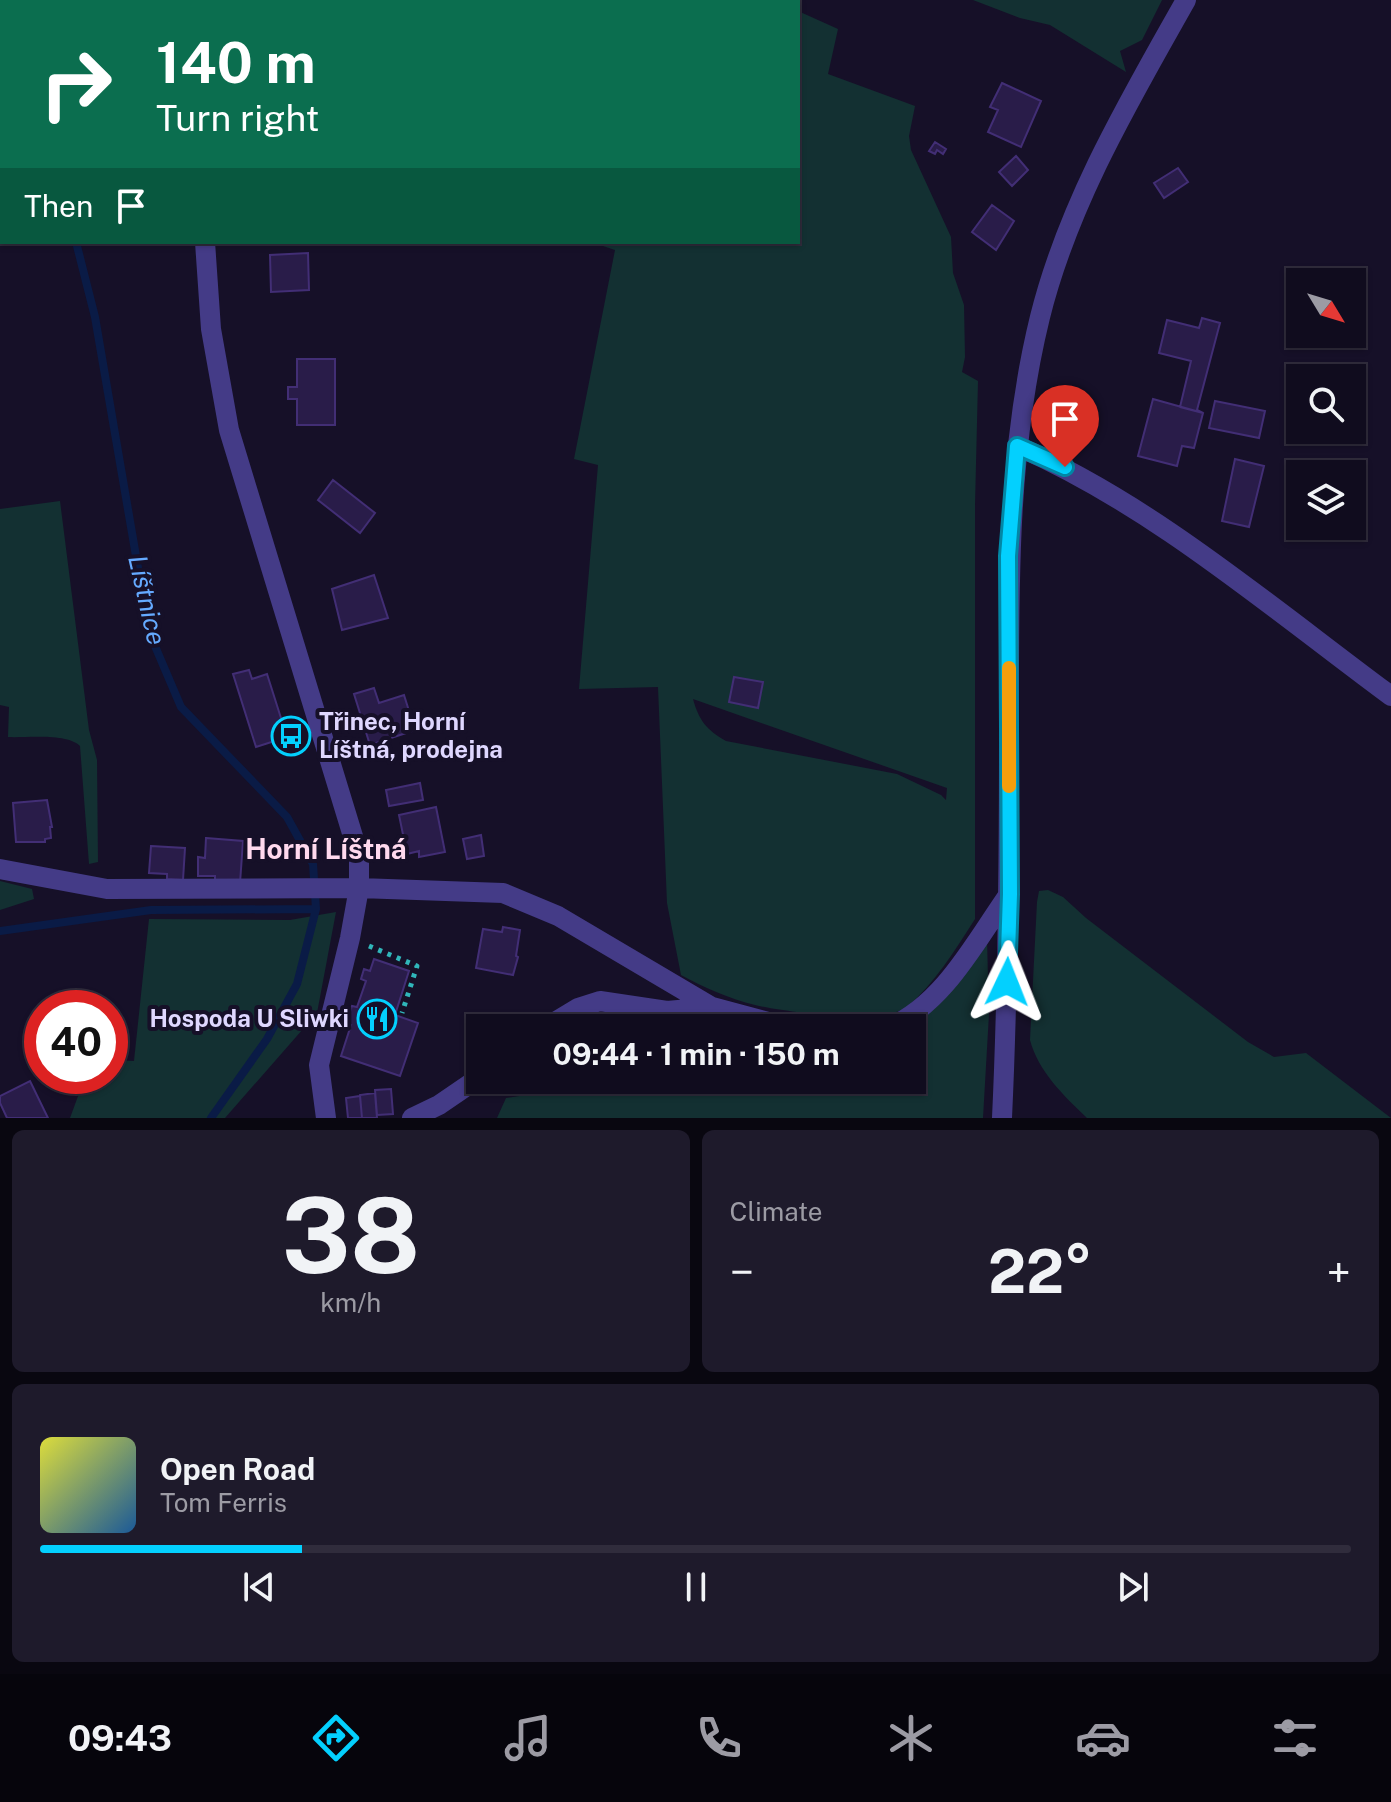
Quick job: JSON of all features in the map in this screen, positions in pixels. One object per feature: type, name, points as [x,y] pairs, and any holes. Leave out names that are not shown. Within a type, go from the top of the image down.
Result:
[{"type":"street","points":[[1002,1118],[1010,894],[1008,556],[1017,446],[1040,317],[1072,217],[1186,0]]},
{"type":"street","points":[[205,244],[211,329],[229,430],[359,856],[359,888],[350,938],[319,1065],[326,1118]]},
{"type":"street","points":[[1017,446],[1065,467],[1150,520],[1391,696]]},
{"type":"street","points":[[0,869],[107,889],[359,888],[503,893],[558,916],[712,1007],[738,1014]]},
{"type":"street","points":[[914,1014],[936,996],[1010,894]]},
{"type":"street","points":[[568,1014],[600,1001],[667,1011],[712,1007]]},
{"type":"street","points":[[412,1118],[466,1087]]},
{"type":"path","points":[[350,938],[417,966],[402,1013]]},
{"type":"green space","points":[[973,0],[1162,0],[1142,40],[1120,51],[1126,72],[1050,25],[1020,18]]},
{"type":"green space","points":[[800,12],[838,29],[828,74],[915,106],[909,136],[911,150],[951,237],[953,273],[964,305],[965,357],[962,372],[978,381],[975,919],[944,966],[907,1007],[884,1014],[788,1011],[736,999],[681,975],[667,903],[658,687],[579,689],[598,465],[574,459],[615,250],[597,244],[800,244]],"holes":[[[693,699],[947,788],[946,800],[897,774],[726,741],[705,724]]]},
{"type":"green space","points":[[60,501],[89,730],[97,760],[98,862],[89,864],[80,746],[66,739],[8,737],[9,707],[0,705],[0,509]]},
{"type":"green space","points":[[0,881],[32,889],[34,899],[0,910]]},
{"type":"green space","points":[[1048,890],[1063,897],[1248,1042],[1274,1057],[1306,1053],[1391,1118],[1087,1118],[1045,1073],[1030,1040],[1037,902],[1039,891]]},
{"type":"green space","points":[[336,912],[317,1013],[225,1118],[70,1118],[79,1094],[128,1094],[128,1061],[134,1061],[149,919],[290,920]]},
{"type":"green space","points":[[987,939],[989,1014],[983,1118],[497,1118],[506,1098],[532,1094],[926,1094],[926,1014]]},
{"type":"building","points":[[1002,83],[1041,101],[1021,147],[988,132],[998,110],[990,107]]},
{"type":"building","points":[[935,142],[946,149],[943,154],[937,150],[935,154],[929,151]]},
{"type":"building","points":[[1016,156],[1028,170],[1012,186],[999,172]]},
{"type":"building","points":[[1178,168],[1188,182],[1164,198],[1154,183]]},
{"type":"building","points":[[992,205],[1014,221],[996,250],[972,232]]},
{"type":"building","points":[[308,253],[309,290],[271,292],[270,255]]},
{"type":"building","points":[[1202,318],[1220,323],[1197,410],[1203,413],[1180,407],[1191,361],[1159,353],[1167,320],[1199,328]]},
{"type":"building","points":[[297,359],[335,359],[335,425],[297,425],[297,399],[288,399],[288,387],[297,387]]},
{"type":"building","points":[[1153,399],[1203,413],[1194,448],[1182,446],[1177,466],[1138,456]]},
{"type":"building","points":[[1215,401],[1265,411],[1259,438],[1209,428]]},
{"type":"building","points":[[1235,459],[1264,466],[1249,527],[1222,521]]},
{"type":"building","points":[[333,480],[375,513],[360,533],[318,500]]},
{"type":"building","points":[[374,575],[388,618],[342,630],[332,589]]},
{"type":"building","points":[[249,670],[252,679],[267,674],[287,737],[256,747],[233,674]]},
{"type":"building","points":[[734,677],[763,682],[758,708],[729,702]]},
{"type":"building","points":[[374,688],[379,703],[404,695],[415,730],[370,745],[354,694]]},
{"type":"building","points":[[420,783],[423,800],[389,806],[386,790]]},
{"type":"building","points":[[47,800],[51,838],[45,839],[45,842],[16,842],[13,803]]},
{"type":"building","points":[[436,807],[445,852],[419,857],[419,851],[407,854],[399,815]]},
{"type":"building","points":[[481,835],[484,856],[467,859],[463,839]]},
{"type":"building","points":[[206,838],[243,841],[240,883],[215,882],[215,876],[198,876],[198,857],[205,858]]},
{"type":"building","points":[[151,846],[185,848],[183,880],[167,879],[167,874],[149,873]]},
{"type":"building","points":[[503,927],[520,930],[513,975],[476,968],[483,929],[502,932]]},
{"type":"building","name":"Hospoda U Sliwki","points":[[374,959],[409,971],[395,1015],[418,1023],[400,1076],[341,1056],[351,1025],[346,1024],[352,1006],[357,1007],[366,981],[361,979],[364,969],[370,971]]},
{"type":"building","points":[[24,1084],[24,1094],[36,1094],[48,1118],[7,1118],[0,1096]]},
{"type":"building","points":[[391,1089],[393,1114],[377,1115],[375,1090]]},
{"type":"building","points":[[375,1093],[377,1118],[362,1118],[360,1095]]},
{"type":"building","points":[[360,1096],[362,1118],[348,1118],[346,1098]]},
{"type":"waterway","name":"Líštnice","points":[[77,244],[95,317],[149,632],[181,707],[287,817],[313,864],[316,909],[297,984],[267,1039],[211,1118]]},
{"type":"waterway","name":"Líštnice","points":[[0,931],[151,910],[316,909]]},
{"type":"slow traffic","points":[[1009,668],[1009,786]]},
{"type":"place","name":"Třinec, Horní Líštná, prodejna","points":[[291,736]]},
{"type":"place","name":"Hospoda U Sliwki","points":[[377,1019]]},
{"type":"district","name":"Horní Líštná","points":[[326,849]]},
{"type":"route","points":[[1007,982],[1010,894],[1008,556],[1017,446],[1065,467]]}]
